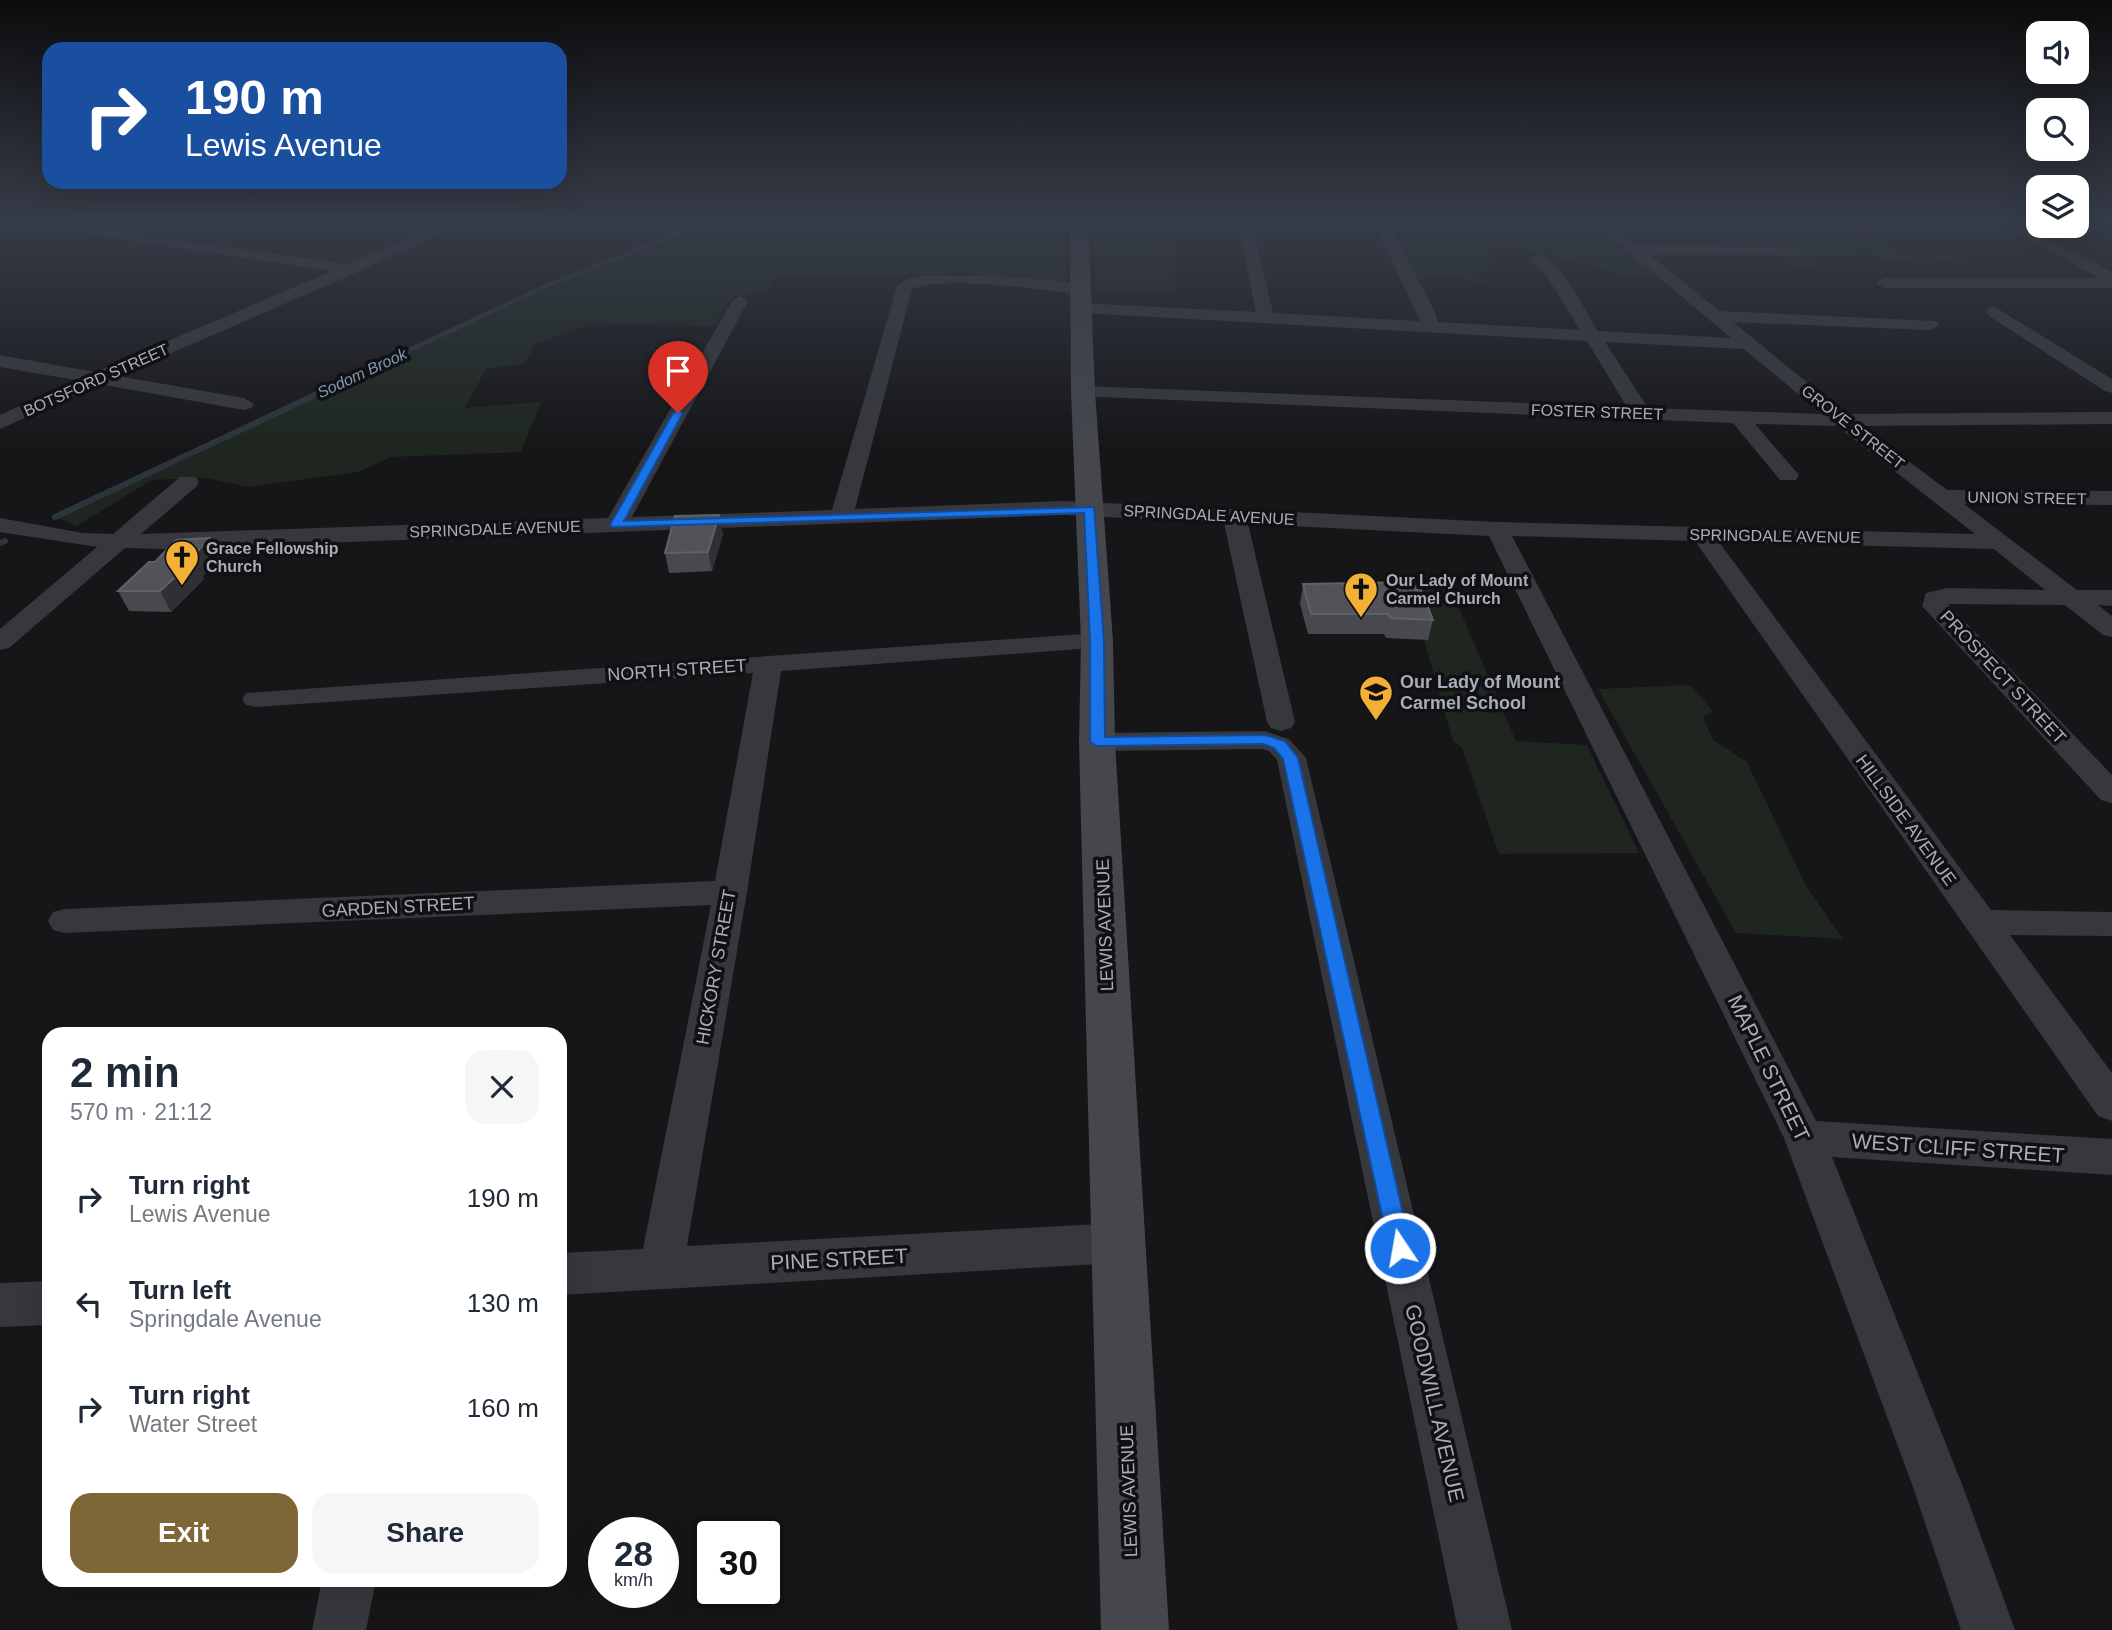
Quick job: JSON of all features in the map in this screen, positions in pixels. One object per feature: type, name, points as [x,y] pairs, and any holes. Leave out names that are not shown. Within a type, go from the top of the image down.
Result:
[{"type":"main road","name":"LEWIS AVENUE","points":[[1081,299],[1083,392],[1097,641],[1097,742],[1135,1630]]},
{"type":"street","name":"BOTSFORD STREET","points":[[0,423],[98,377],[289,296]]},
{"type":"street","points":[[842,516],[902,296]]},
{"type":"street","points":[[1061,296],[1266,319],[1749,344]]},
{"type":"street","points":[[1261,296],[1266,319]]},
{"type":"street","points":[[1419,296],[1431,328]]},
{"type":"street","points":[[1567,296],[1641,413]]},
{"type":"street","name":"GROVE STREET","points":[[1690,296],[1843,421],[2112,629]]},
{"type":"street","points":[[616,525],[740,301]]},
{"type":"street","points":[[1995,312],[2112,387]]},
{"type":"street","points":[[1714,316],[1930,325]]},
{"type":"street","points":[[0,360],[244,404]]},
{"type":"street","name":"FOSTER STREET","points":[[1083,392],[1843,421],[2112,418]]},
{"type":"street","points":[[1738,417],[1788,475]]},
{"type":"street","points":[[0,642],[188,482]]},
{"type":"street","name":"UNION STREET","points":[[1941,497],[2112,498]]},
{"type":"street","name":"SPRINGDALE AVENUE","points":[[0,524],[83,540],[117,542],[1090,509],[1497,529],[1999,542]]},
{"type":"street","name":"GOODWILL AVENUE","points":[[1234,515],[1283,735],[1291,758],[1485,1630]]},
{"type":"street","name":"MAPLE STREET","points":[[1497,529],[1804,1138],[1924,1448],[1989,1630]]},
{"type":"street","name":"HILLSIDE AVENUE","points":[[1702,534],[2112,1104]]},
{"type":"street","name":"PROSPECT STREET","points":[[2071,597],[1947,596],[1935,598],[1935,606],[2112,793]]},
{"type":"street","points":[[2071,597],[2112,598]]},
{"type":"street","name":"NORTH STREET","points":[[256,699],[1097,641]]},
{"type":"street","name":"HICKORY STREET","points":[[661,1269],[730,892],[768,664]]},
{"type":"street","points":[[1097,742],[1265,740],[1283,735]]},
{"type":"street","name":"GARDEN STREET","points":[[65,922],[730,892]]},
{"type":"street","points":[[1980,922],[2112,924]]},
{"type":"street","name":"WEST CLIFF STREET","points":[[1804,1138],[2112,1157]]},
{"type":"street","name":"PINE STREET","points":[[567,1274],[1118,1243]]},
{"type":"street","points":[[0,1306],[42,1303]]},
{"type":"street","points":[[339,1630],[348,1587]]},
{"type":"shaded area","points":[[531,296],[738,296],[731,297],[714,326],[593,323],[534,344],[525,364],[486,369],[465,408],[541,402],[521,452],[391,457],[358,472],[248,487],[205,478],[152,480],[77,526],[55,517]]},
{"type":"shaded area","points":[[1405,573],[1446,578],[1516,741],[1587,745],[1639,853],[1499,854],[1462,748],[1453,741],[1424,640],[1428,640]]},
{"type":"shaded area","points":[[1690,685],[1713,711],[1703,717],[1713,740],[1747,762],[1806,886],[1843,939],[1736,933],[1598,689]]},
{"type":"building","points":[[719,515],[708,552],[665,553],[675,516]]},
{"type":"building","points":[[209,538],[190,560],[194,560],[160,591],[118,591],[149,562],[155,562],[176,540]]},
{"type":"building","points":[[1413,582],[1416,590],[1421,590],[1433,620],[1390,618],[1389,614],[1311,614],[1303,584]]},
{"type":"waterway","name":"Sodom Brook","points":[[358,374],[525,296]]},
{"type":"waterway","name":"Sodom Brook","points":[[55,517],[362,373]]},
{"type":"waterway","name":"Sodom Brook","points":[[0,543],[5,541]]},
{"type":"place","name":"Grace Fellowship Church","points":[[182,587]]},
{"type":"place","name":"Our Lady of Mount Carmel Church","points":[[1361,619]]},
{"type":"place","name":"Our Lady of Mount Carmel School","points":[[1376,722]]},
{"type":"route","points":[[678,413],[616,525],[1090,509],[1097,641],[1097,742],[1265,740],[1285,749],[1291,758],[1400,1248]]}]
